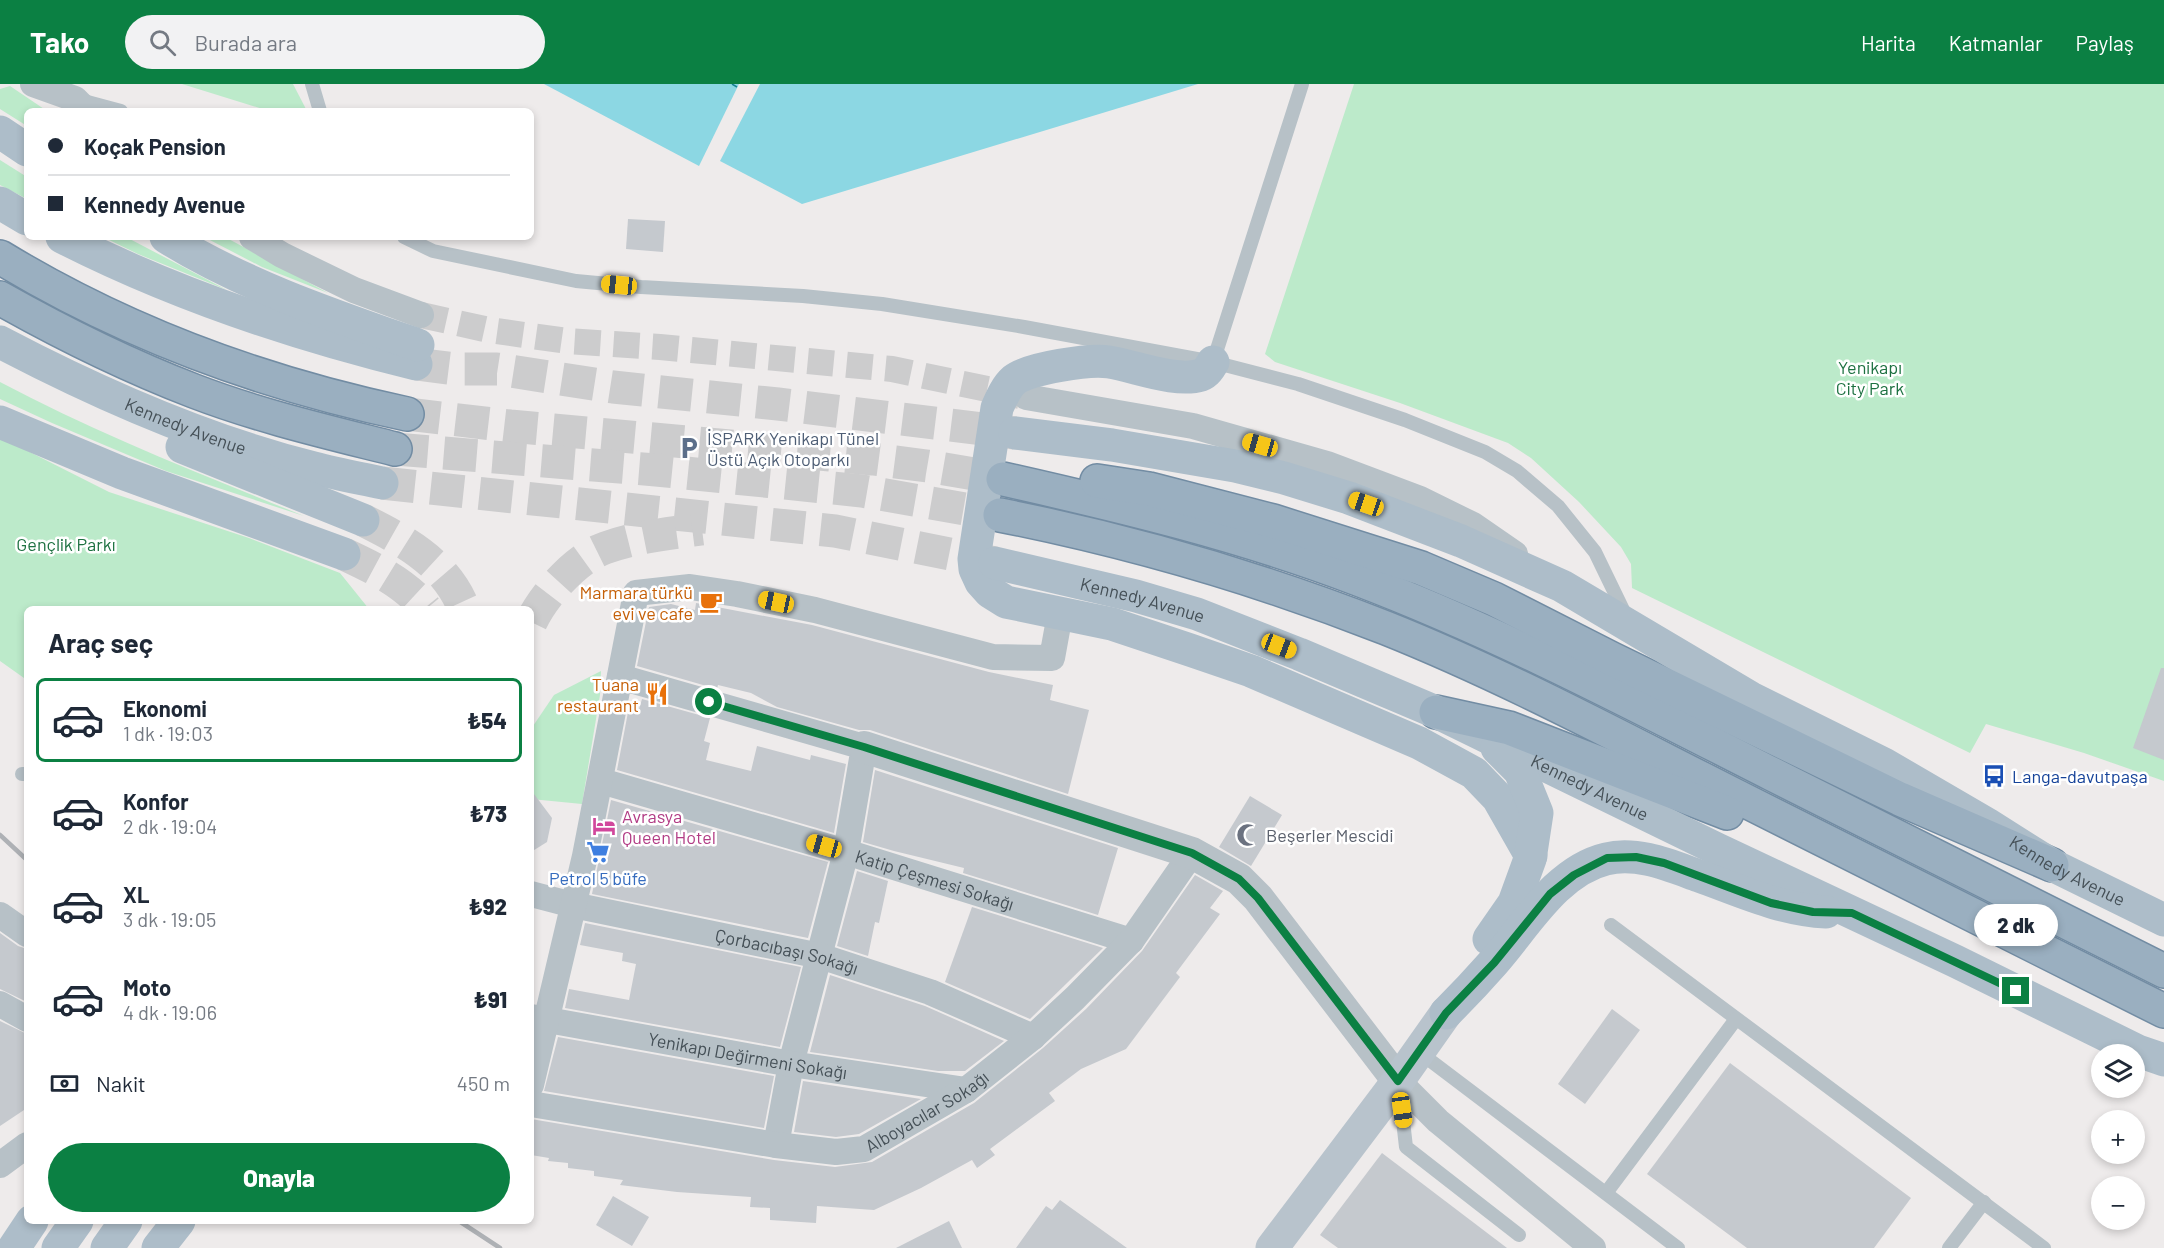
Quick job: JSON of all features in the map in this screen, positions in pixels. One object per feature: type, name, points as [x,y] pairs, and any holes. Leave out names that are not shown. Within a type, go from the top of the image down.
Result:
[{"type":"highway","points":[[0,257],[69,297],[155,336],[276,381],[406,414]]},
{"type":"highway","points":[[0,298],[110,355],[194,391],[267,415],[395,449]]},
{"type":"highway","points":[[2052,865],[1900,799],[1494,599],[1420,568],[1273,521],[1149,489],[1004,473],[1213,531],[1357,578],[1440,612],[1559,667],[2164,971]]},
{"type":"highway","points":[[1000,515],[1158,552],[1310,600],[1387,628],[1527,692],[2164,1011]]},
{"type":"highway","points":[[1436,712],[1509,728],[1705,804],[1796,843],[1838,858],[1886,870]]},
{"type":"main road","points":[[0,132],[24,148]]},
{"type":"main road","points":[[0,203],[24,217]]},
{"type":"main road","points":[[68,240],[106,259],[250,317],[339,346],[419,341]]},
{"type":"main road","points":[[171,240],[192,254],[245,279],[361,325],[419,341]]},
{"type":"main road","name":"Kennedy Avenue","points":[[0,342],[56,372],[135,407],[228,442],[313,468],[382,483]]},
{"type":"main road","points":[[1213,362],[1206,372],[1200,375],[1177,376],[1106,361],[1038,370],[1014,380],[1003,394],[997,408],[978,523],[974,559],[975,569],[981,582],[990,592],[1006,602],[1112,624],[1251,671],[1419,743],[1474,773],[1498,798],[1531,856]]},
{"type":"main road","points":[[0,364],[67,399],[363,520]]},
{"type":"main road","points":[[0,422],[122,473],[344,554]]},
{"type":"main road","name":"Kennedy Avenue","points":[[1015,433],[1112,445],[1284,478],[1399,516],[1514,564],[1562,586],[1751,698],[1884,764],[2052,865],[2164,920]]},
{"type":"main road","name":"Kennedy Avenue","points":[[995,563],[1136,596],[1197,614],[1436,712],[2155,1059]]},
{"type":"main road","points":[[1278,1245],[1446,1013],[1466,974],[1514,903],[1531,856],[1537,813],[1520,771],[1486,737]]},
{"type":"main road","points":[[1446,1013],[1494,963],[1550,894],[1574,875],[1607,858],[1636,857],[1664,863],[1771,903],[1813,912],[1852,913]]},
{"type":"main road","points":[[14,1248],[30,1224]]},
{"type":"main road","points":[[58,1248],[75,1224]]},
{"type":"main road","points":[[107,1248],[124,1224]]},
{"type":"main road","points":[[158,1248],[177,1224]]},
{"type":"street","points":[[33,84],[75,98]]},
{"type":"street","points":[[257,240],[282,255],[354,290],[419,341]]},
{"type":"street","points":[[1026,397],[1193,426],[1327,464],[1420,499],[1473,525],[1562,586]]},
{"type":"street","points":[[534,1060],[539,1018],[573,905],[601,781],[636,593],[690,586],[737,594],[815,610],[993,657],[1052,658],[1060,614]]},
{"type":"street","points":[[620,677],[864,747],[1192,853],[1239,879],[1258,898],[1398,1081],[1438,1121],[1579,1244]]},
{"type":"street","points":[[776,1145],[790,1064],[846,852],[864,747]]},
{"type":"street","name":"Katip Çeşmesi Sokağı","points":[[601,781],[846,852],[1131,941]]},
{"type":"street","name":"Alboyacılar Sokağı","points":[[534,1105],[776,1145],[836,1152],[864,1149],[966,1090],[1033,1037],[1131,941],[1192,853]]},
{"type":"street","name":"Çorbacıbaşı Sokağı","points":[[534,895],[573,905],[820,956],[930,992],[1033,1037]]},
{"type":"street","points":[[0,915],[24,932]]},
{"type":"street","points":[[0,1004],[24,1017]]},
{"type":"street","name":"Yenikapı Değirmeni Sokağı","points":[[539,1018],[790,1064],[966,1090]]},
{"type":"street","points":[[0,1165],[24,1147]]},
{"type":"lane","points":[[53,84],[75,98],[110,108]]},
{"type":"lane","points":[[312,84],[319,108]]},
{"type":"lane","points":[[1213,362],[1302,84]]},
{"type":"lane","points":[[410,240],[433,251],[576,281],[803,296],[882,304],[1024,327],[1213,362],[1298,384],[1405,420],[1485,452],[1517,471],[1558,506],[1595,552],[1630,626]]},
{"type":"lane","points":[[1611,925],[2044,1248]]},
{"type":"lane","points":[[1606,1193],[1736,1019]]},
{"type":"lane","points":[[1419,1052],[1678,1248]]},
{"type":"lane","points":[[1398,1081],[1406,1147],[1519,1235]]},
{"type":"lane","points":[[1949,1248],[1984,1203]]},
{"type":"green space","points":[[182,84],[293,84],[305,108],[259,108]]},
{"type":"green space","name":"Yenikapı City Park","points":[[1354,84],[2164,84],[2164,781],[2084,753],[1986,724],[1970,753],[1632,588],[1631,564],[1621,547],[1579,502],[1531,458],[1508,443],[1400,403],[1275,362],[1265,354]]},
{"type":"green space","points":[[10,86],[43,108],[24,108],[24,124],[0,109],[0,89]]},
{"type":"green space","points":[[0,160],[24,175],[24,197],[0,185]]},
{"type":"green space","points":[[109,240],[132,240],[227,290]]},
{"type":"green space","points":[[210,240],[231,240],[328,293],[262,267]]},
{"type":"green space","points":[[0,382],[112,436],[304,516],[166,471],[52,423],[0,399]]},
{"type":"green space","name":"Gençlik Parkı","points":[[0,437],[109,492],[249,538],[340,573],[367,606],[24,606],[24,678],[0,661]]},
{"type":"green space","points":[[601,671],[600,695],[582,804],[534,799],[534,725],[554,695]]},
{"type":"water","points":[[544,84],[739,84],[699,166]]},
{"type":"water","points":[[760,84],[1198,84],[802,204],[720,161]]},
{"type":"building","points":[[628,219],[665,221],[663,252],[626,249]]},
{"type":"building","points":[[696,603],[812,625],[989,672],[1053,685],[1050,700],[1089,710],[1068,794],[870,730],[859,730],[777,707],[751,693],[718,685],[717,689],[637,666],[649,607],[671,604],[695,610]]},
{"type":"building","points":[[2161,668],[2164,668],[2164,760],[2133,748]]},
{"type":"building","points":[[642,699],[710,718],[704,741],[710,743],[706,760],[751,771],[757,746],[810,760],[811,755],[846,764],[834,833],[617,770],[629,707],[639,709]]},
{"type":"building","points":[[875,770],[1118,848],[1098,915],[963,873],[964,868],[863,842]]},
{"type":"building","points":[[534,794],[552,818],[547,842],[534,850]]},
{"type":"building","name":"Beşerler Mescidi","points":[[1250,796],[1282,815],[1251,866],[1219,847]]},
{"type":"building","points":[[611,800],[828,862],[808,938],[592,894]]},
{"type":"building","points":[[857,871],[888,881],[879,923],[875,922],[868,956],[837,946]]},
{"type":"building","points":[[1195,875],[1223,891],[1210,908],[1220,914],[1176,973],[1180,977],[1126,1049],[1081,1069],[1049,1093],[1055,1101],[990,1149],[995,1155],[977,1168],[972,1160],[874,1210],[817,1206],[816,1223],[770,1220],[770,1208],[750,1207],[751,1197],[620,1185],[623,1180],[594,1176],[594,1171],[568,1168],[568,1163],[548,1161],[549,1158],[534,1156],[534,1120],[774,1160],[835,1167],[872,1162],[974,1103],[1043,1048],[1086,1009],[1142,951]]},
{"type":"building","points":[[972,907],[1103,948],[1030,1019],[945,982]]},
{"type":"building","points":[[585,923],[801,967],[780,1047],[565,1008],[569,989],[629,1000],[636,964],[622,961],[623,953],[580,945]]},
{"type":"building","points":[[0,933],[24,948],[24,1001],[0,989]]},
{"type":"building","points":[[830,975],[925,1006],[1004,1041],[965,1071],[938,1071],[810,1052]]},
{"type":"building","points":[[1612,1009],[1640,1030],[1585,1104],[1558,1084]]},
{"type":"building","points":[[0,1021],[24,1033],[24,1110],[0,1126]]},
{"type":"building","points":[[558,1037],[774,1076],[764,1128],[544,1091]]},
{"type":"building","points":[[1730,1063],[1911,1198],[1874,1248],[1747,1248],[1647,1174]]},
{"type":"building","points":[[803,1081],[921,1099],[859,1134],[836,1137],[794,1132]]},
{"type":"building","points":[[1382,1153],[1507,1248],[1338,1248],[1320,1235]]},
{"type":"building","points":[[613,1196],[649,1217],[632,1246],[596,1225]]},
{"type":"building","points":[[1060,1200],[1127,1248],[1016,1248],[1046,1206],[1052,1210]]},
{"type":"building","points":[[949,1221],[962,1248],[896,1248]]},
{"type":"ferry route","points":[[732,84],[737,87]]},
{"type":"tunnel","points":[[421,315],[489,330],[567,341],[660,347],[892,369],[1020,396]]},
{"type":"tunnel","points":[[416,364],[456,369],[497,369],[613,387],[778,404],[1015,433]]},
{"type":"tunnel","points":[[407,414],[510,426],[873,459],[1003,479]]},
{"type":"tunnel","points":[[395,449],[656,470],[862,491],[1000,515]]},
{"type":"tunnel","points":[[382,483],[835,531],[995,563]]},
{"type":"tunnel","points":[[363,520],[409,545],[435,566],[447,579],[462,606]]},
{"type":"tunnel","points":[[534,616],[552,589],[572,569],[594,553],[641,538],[702,529]]},
{"type":"tunnel","points":[[344,554],[399,584],[423,606]]},
{"type":"railway","points":[[0,835],[24,857]]},
{"type":"railway","points":[[464,1224],[500,1248]]},
{"type":"place","name":"İSPARK Yenikapı Tünel Üstü Açık Otoparkı","points":[[689,448]]},
{"type":"place","name":"Marmara türkü evi ve cafe","points":[[711,602]]},
{"type":"place","name":"Tuana restaurant","points":[[657,694]]},
{"type":"place","name":"Langa-davutpaşa","points":[[1994,776]]},
{"type":"place","name":"Avrasya Queen Hotel","points":[[604,826]]},
{"type":"place","name":"Beşerler Mescidi","points":[[1248,835]]},
{"type":"place","name":"Petrol 5 büfe","points":[[598,852]]},
{"type":"route","points":[[709,702],[864,747],[1192,853],[1239,879],[1258,898],[1398,1081],[1446,1013],[1494,963],[1550,894],[1574,875],[1607,858],[1636,857],[1664,863],[1771,903],[1813,912],[1852,913],[2016,991]]}]
